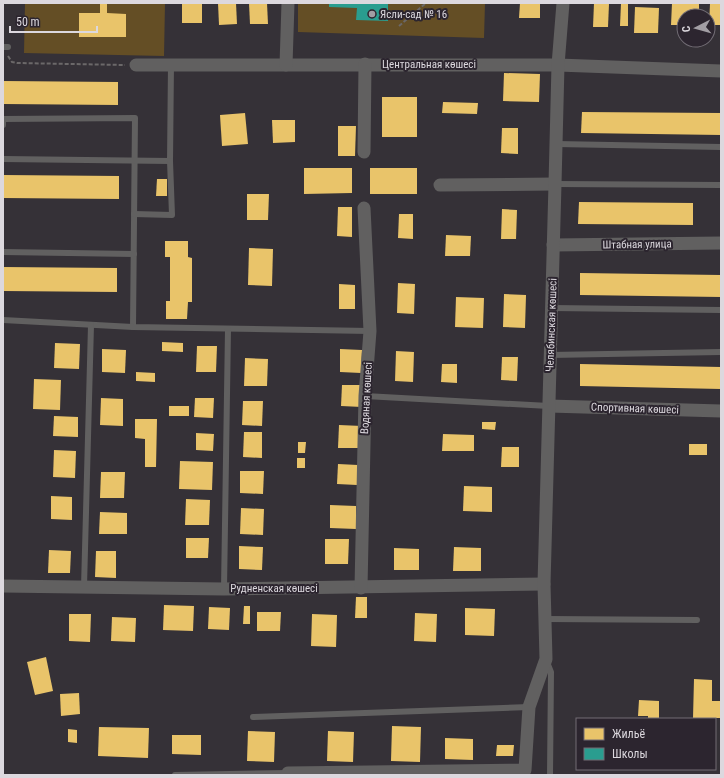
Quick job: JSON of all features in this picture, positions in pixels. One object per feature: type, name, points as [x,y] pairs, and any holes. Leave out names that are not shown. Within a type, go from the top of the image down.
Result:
[{"type":"street","points":[[286,65],[288,3]]},
{"type":"street","name":"Челябинская көшесі","points":[[288,774],[525,770],[529,707],[546,659],[544,584],[558,65],[563,3]]},
{"type":"street","points":[[364,152],[366,64]]},
{"type":"street","name":"Центральная көшесі","points":[[136,65],[558,65],[721,71]]},
{"type":"street","points":[[440,185],[555,184]]},
{"type":"street","name":"Водяная көшесі","points":[[361,588],[365,396],[370,331],[364,208]]},
{"type":"street","name":"Штабная улица","points":[[553,245],[721,243]]},
{"type":"street","name":"Спортивная көшесі","points":[[549,406],[721,411]]},
{"type":"street","name":"Рудненская көшесі","points":[[3,586],[224,589],[544,584]]},
{"type":"lane","points":[[134,214],[172,215],[170,161],[171,64]]},
{"type":"lane","points":[[3,125],[3,119],[135,118],[133,327]]},
{"type":"lane","points":[[556,144],[721,147]]},
{"type":"lane","points":[[3,159],[170,161]]},
{"type":"lane","points":[[555,184],[721,185]]},
{"type":"lane","points":[[3,252],[134,254]]},
{"type":"lane","points":[[552,308],[721,310]]},
{"type":"lane","points":[[3,320],[133,327],[370,331]]},
{"type":"lane","points":[[84,587],[91,325]]},
{"type":"lane","points":[[224,589],[228,329]]},
{"type":"lane","points":[[550,355],[721,352]]},
{"type":"lane","points":[[365,396],[549,406]]},
{"type":"lane","points":[[546,618],[697,620]]},
{"type":"lane","points":[[546,659],[551,672],[550,775]]},
{"type":"lane","points":[[253,716],[529,707]]},
{"type":"lane","points":[[175,775],[288,774]]},
{"type":"path","points":[[399,26],[426,3]]},
{"type":"path","points":[[6,47],[12,62],[17,63],[136,65]]},
{"type":"shaded area","points":[[25,3],[165,3],[164,56],[24,53]]},
{"type":"shaded area","points":[[298,3],[485,3],[484,38],[298,32]]},
{"type":"building: Жильё","points":[[100,3],[107,3],[107,13],[126,14],[126,37],[79,37],[79,13],[100,13]]},
{"type":"building: Жильё","points":[[218,3],[236,3],[237,24],[219,25]]},
{"type":"building: Жильё","points":[[249,3],[267,3],[268,24],[250,24]]},
{"type":"building: Жильё","points":[[520,3],[540,3],[540,18],[519,18]]},
{"type":"building: Жильё","points":[[594,3],[609,4],[608,27],[593,27]]},
{"type":"building: Жильё","points":[[621,3],[628,3],[628,26],[620,26]]},
{"type":"building: Жильё","points":[[672,3],[699,4],[699,8],[676,8],[676,25],[671,25]]},
{"type":"building: Жильё","points":[[182,4],[202,4],[202,23],[182,23]]},
{"type":"building: Жильё","points":[[710,4],[721,4],[721,25],[716,25],[716,8],[710,8]]},
{"type":"building: Жильё","points":[[635,7],[659,8],[658,33],[634,33]]},
{"type":"building: Жильё","points":[[504,73],[540,74],[539,102],[503,101]]},
{"type":"building: Жильё","points":[[3,81],[118,82],[118,105],[3,104]]},
{"type":"building: Жильё","points":[[382,97],[417,97],[417,137],[382,137]]},
{"type":"building: Жильё","points":[[443,102],[478,103],[477,114],[442,113]]},
{"type":"building: Жильё","points":[[582,112],[721,113],[721,135],[581,133]]},
{"type":"building: Жильё","points":[[245,113],[248,144],[222,146],[220,115]]},
{"type":"building: Жильё","points":[[272,120],[295,120],[295,142],[273,143]]},
{"type":"building: Жильё","points":[[338,126],[356,126],[355,156],[338,156]]},
{"type":"building: Жильё","points":[[502,128],[518,128],[518,154],[501,153]]},
{"type":"building: Жильё","points":[[304,168],[352,168],[352,193],[304,194]]},
{"type":"building: Жильё","points":[[370,168],[417,168],[417,194],[370,194]]},
{"type":"building: Жильё","points":[[3,175],[119,176],[119,199],[3,198]]},
{"type":"building: Жильё","points":[[157,179],[167,179],[167,196],[156,196]]},
{"type":"building: Жильё","points":[[247,194],[269,194],[268,220],[247,220]]},
{"type":"building: Жильё","points":[[579,202],[693,203],[693,225],[578,224]]},
{"type":"building: Жильё","points":[[338,207],[352,207],[352,237],[337,236]]},
{"type":"building: Жильё","points":[[502,209],[517,210],[516,239],[501,239]]},
{"type":"building: Жильё","points":[[399,214],[413,214],[413,239],[398,238]]},
{"type":"building: Жильё","points":[[446,235],[471,236],[470,256],[445,256]]},
{"type":"building: Жильё","points":[[165,241],[188,241],[188,257],[192,258],[192,302],[188,302],[187,319],[166,319],[166,301],[170,301],[170,257],[165,257]]},
{"type":"building: Жильё","points":[[249,248],[273,249],[272,286],[248,285]]},
{"type":"building: Жильё","points":[[3,267],[117,268],[117,292],[3,291]]},
{"type":"building: Жильё","points":[[580,273],[721,275],[721,297],[580,295]]},
{"type":"building: Жильё","points":[[398,283],[415,284],[414,314],[397,313]]},
{"type":"building: Жильё","points":[[339,284],[355,285],[355,309],[339,309]]},
{"type":"building: Жильё","points":[[504,294],[526,295],[525,328],[503,327]]},
{"type":"building: Жильё","points":[[456,297],[484,298],[483,328],[455,327]]},
{"type":"building: Жильё","points":[[162,342],[183,343],[183,352],[162,351]]},
{"type":"building: Жильё","points":[[55,343],[80,344],[79,369],[54,368]]},
{"type":"building: Жильё","points":[[197,346],[217,346],[216,372],[196,372]]},
{"type":"building: Жильё","points":[[102,349],[126,350],[125,373],[102,372]]},
{"type":"building: Жильё","points":[[340,349],[362,350],[361,373],[340,372]]},
{"type":"building: Жильё","points":[[396,351],[414,352],[413,382],[395,381]]},
{"type":"building: Жильё","points":[[502,357],[518,357],[517,381],[501,380]]},
{"type":"building: Жильё","points":[[245,358],[268,359],[267,386],[244,386]]},
{"type":"building: Жильё","points":[[442,364],[457,364],[457,383],[441,382]]},
{"type":"building: Жильё","points":[[580,364],[721,367],[721,389],[580,386]]},
{"type":"building: Жильё","points":[[136,372],[155,373],[155,382],[136,381]]},
{"type":"building: Жильё","points":[[34,379],[61,380],[60,410],[33,409]]},
{"type":"building: Жильё","points":[[342,385],[363,385],[362,407],[341,406]]},
{"type":"building: Жильё","points":[[101,398],[123,399],[123,426],[100,425]]},
{"type":"building: Жильё","points":[[195,398],[214,398],[213,418],[194,417]]},
{"type":"building: Жильё","points":[[243,401],[263,401],[262,426],[242,425]]},
{"type":"building: Жильё","points":[[169,406],[189,406],[189,416],[169,416]]},
{"type":"building: Жильё","points":[[54,416],[78,417],[78,437],[53,436]]},
{"type":"building: Жильё","points":[[135,419],[157,419],[156,467],[145,467],[145,439],[135,438]]},
{"type":"building: Жильё","points":[[482,422],[496,422],[495,430],[482,429]]},
{"type":"building: Жильё","points":[[339,425],[362,426],[361,448],[338,448]]},
{"type":"building: Жильё","points":[[244,432],[262,432],[262,458],[243,457]]},
{"type":"building: Жильё","points":[[196,433],[214,434],[213,451],[196,450]]},
{"type":"building: Жильё","points":[[443,434],[474,435],[474,451],[442,451]]},
{"type":"building: Жильё","points":[[298,442],[306,442],[305,453],[298,453]]},
{"type":"building: Жильё","points":[[689,444],[707,444],[707,455],[689,455]]},
{"type":"building: Жильё","points":[[502,447],[519,447],[519,467],[501,467]]},
{"type":"building: Жильё","points":[[54,450],[76,451],[75,478],[53,477]]},
{"type":"building: Жильё","points":[[297,458],[305,458],[305,468],[297,468]]},
{"type":"building: Жильё","points":[[180,461],[213,462],[212,490],[179,489]]},
{"type":"building: Жильё","points":[[338,464],[358,465],[357,485],[337,484]]},
{"type":"building: Жильё","points":[[240,471],[264,471],[263,494],[240,493]]},
{"type":"building: Жильё","points":[[101,472],[125,472],[124,498],[100,498]]},
{"type":"building: Жильё","points":[[464,486],[492,487],[492,512],[463,511]]},
{"type":"building: Жильё","points":[[51,496],[72,497],[72,520],[51,519]]},
{"type":"building: Жильё","points":[[186,499],[210,500],[209,525],[185,525]]},
{"type":"building: Жильё","points":[[330,505],[356,506],[356,529],[330,528]]},
{"type":"building: Жильё","points":[[241,508],[264,509],[263,535],[240,534]]},
{"type":"building: Жильё","points":[[100,512],[127,513],[127,534],[99,534]]},
{"type":"building: Жильё","points":[[186,538],[209,538],[208,558],[186,558]]},
{"type":"building: Жильё","points":[[325,539],[349,539],[348,564],[325,564]]},
{"type":"building: Жильё","points":[[239,546],[263,547],[262,570],[239,569]]},
{"type":"building: Жильё","points":[[454,547],[481,548],[481,571],[453,571]]},
{"type":"building: Жильё","points":[[394,548],[419,549],[419,570],[394,570]]},
{"type":"building: Жильё","points":[[49,550],[71,551],[70,573],[48,573]]},
{"type":"building: Жильё","points":[[96,551],[116,551],[116,578],[95,577]]},
{"type":"building: Жильё","points":[[356,597],[367,597],[367,618],[355,618]]},
{"type":"building: Жильё","points":[[164,605],[194,606],[193,631],[163,630]]},
{"type":"building: Жильё","points":[[244,606],[250,606],[250,624],[243,624]]},
{"type":"building: Жильё","points":[[209,607],[230,608],[229,630],[208,629]]},
{"type":"building: Жильё","points":[[465,608],[495,609],[494,636],[465,635]]},
{"type":"building: Жильё","points":[[257,612],[281,612],[280,631],[257,631]]},
{"type":"building: Жильё","points":[[415,613],[437,614],[436,642],[414,641]]},
{"type":"building: Жильё","points":[[69,614],[91,614],[90,642],[69,641]]},
{"type":"building: Жильё","points":[[312,614],[337,615],[336,647],[311,646]]},
{"type":"building: Жильё","points":[[112,617],[136,618],[135,642],[111,641]]},
{"type":"building: Жильё","points":[[46,657],[53,691],[35,695],[27,662]]},
{"type":"building: Жильё","points":[[694,679],[712,680],[712,701],[721,701],[721,718],[693,718]]},
{"type":"building: Жильё","points":[[79,693],[80,714],[61,716],[60,694]]},
{"type":"building: Жильё","points":[[639,700],[659,701],[659,718],[638,716]]},
{"type":"building: Жильё","points":[[392,726],[421,727],[420,762],[391,761]]},
{"type":"building: Жильё","points":[[99,727],[149,728],[148,758],[98,756]]},
{"type":"building: Жильё","points":[[68,729],[77,730],[77,743],[68,742]]},
{"type":"building: Жильё","points":[[248,731],[275,732],[274,762],[247,761]]},
{"type":"building: Жильё","points":[[328,731],[354,732],[353,762],[327,761]]},
{"type":"building: Жильё","points":[[172,735],[201,735],[201,755],[172,754]]},
{"type":"building: Жильё","points":[[445,738],[473,739],[473,760],[445,759]]},
{"type":"building: Жильё","points":[[497,745],[514,745],[513,756],[496,756]]},
{"type":"building: Школы","name":"Ясли-сад № 16","points":[[329,3],[388,3],[388,21],[356,20],[357,8],[329,7]]},
{"type":"place","name":"Ясли-сад № 16","points":[[372,14]]}]
